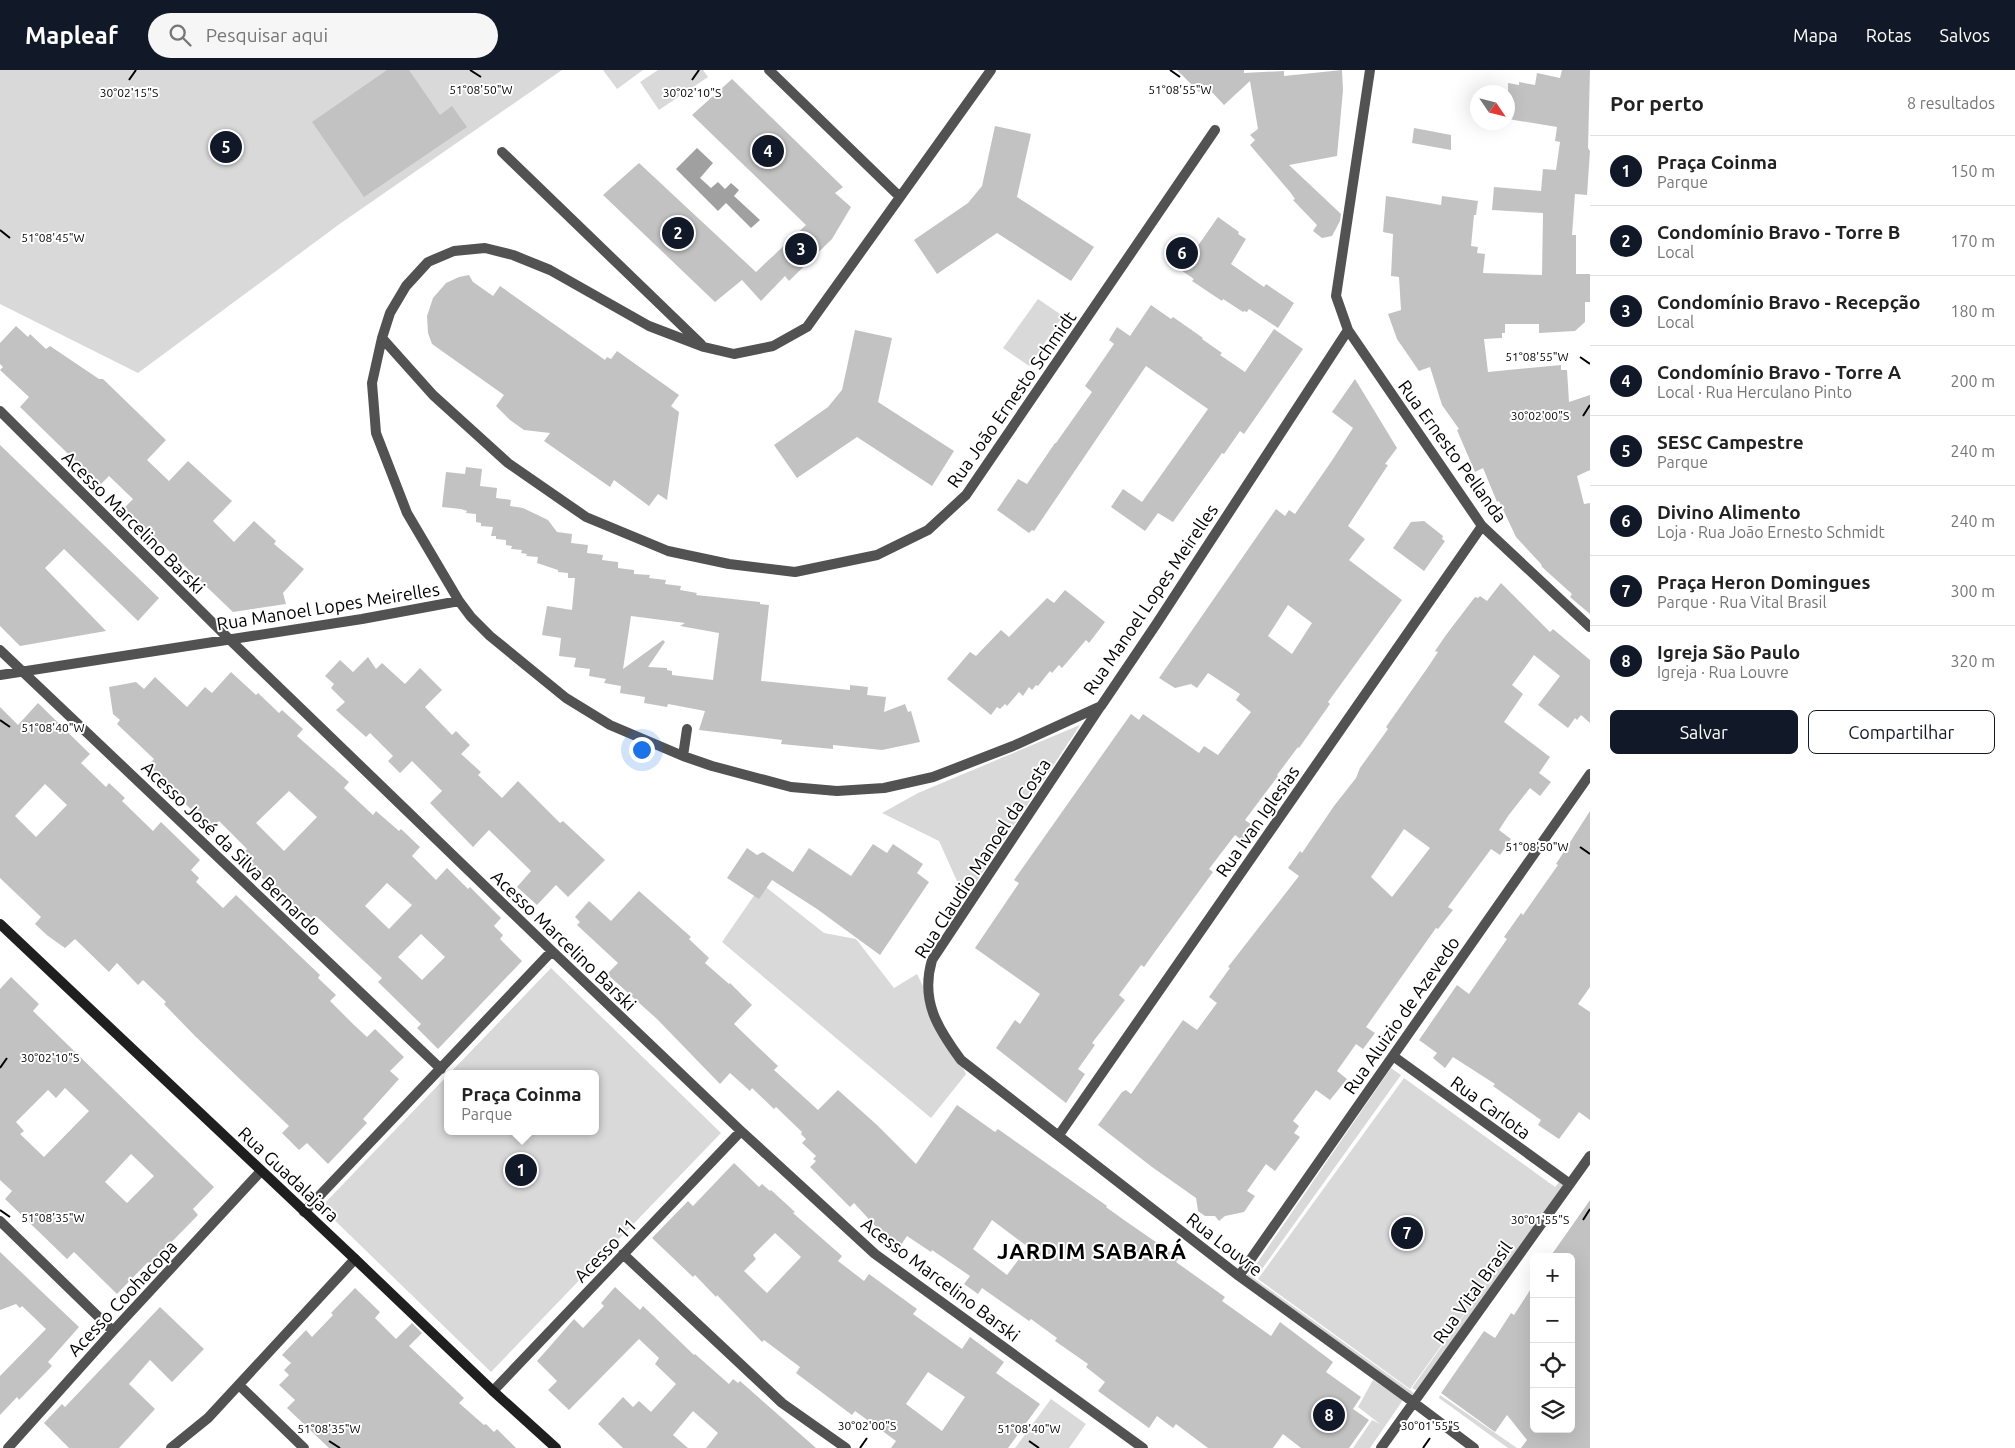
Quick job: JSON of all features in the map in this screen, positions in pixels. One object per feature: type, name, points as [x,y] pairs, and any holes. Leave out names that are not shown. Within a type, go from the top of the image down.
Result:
[{"type":"main road","name":"Rua Guadalajara","points":[[0,924],[492,1391],[556,1448]]},
{"type":"street","points":[[769,70],[900,197]]},
{"type":"street","points":[[459,600],[407,513],[376,433],[372,383],[382,338],[390,313],[406,286],[428,262],[454,252],[485,248],[513,255],[550,270],[650,326],[704,347],[734,354],[773,346],[807,327],[991,70]]},
{"type":"street","name":"Rua Ernesto Pellanda","points":[[1370,70],[1336,296],[1348,330],[1482,526],[1590,628]]},
{"type":"street","name":"Rua João Ernesto Schmidt","points":[[382,338],[433,396],[508,463],[586,516],[668,551],[739,566],[795,572],[877,555],[928,530],[966,495],[1215,130]]},
{"type":"street","points":[[502,152],[704,347]]},
{"type":"street","name":"Rua Manoel Lopes Meirelles","points":[[0,675],[228,638],[362,619],[459,600],[471,617],[490,636],[566,698],[610,725],[683,756],[740,774],[792,786],[837,790],[884,788],[932,777],[1013,746],[1101,706],[1348,330]]},
{"type":"street","name":"Acesso Marcelino Barski","points":[[0,411],[228,638],[552,951],[740,1131],[875,1254],[1143,1448]]},
{"type":"street","name":"Rua Ivan Iglesias","points":[[1059,1135],[1482,526]]},
{"type":"street","name":"Acesso José da Silva Bernardo","points":[[0,650],[441,1069]]},
{"type":"street","name":"Rua Claudio Manoel da Costa","points":[[961,1060],[940,1031],[932,1011],[927,975],[932,960],[1101,706]]},
{"type":"street","points":[[683,756],[687,729]]},
{"type":"street","name":"Rua Aluizio de Azevedo","points":[[1239,1276],[1590,774]]},
{"type":"street","points":[[304,1212],[552,951]]},
{"type":"street","name":"Rua Carlota","points":[[1393,1056],[1570,1184]]},
{"type":"street","name":"Rua Louvre","points":[[961,1060],[1239,1276],[1474,1448]]},
{"type":"street","name":"Acesso 11","points":[[492,1391],[740,1131]]},
{"type":"street","name":"Rua Vital Brasil","points":[[1381,1448],[1590,1156]]},
{"type":"street","name":"Acesso Coohacopa","points":[[8,1448],[112,1331],[261,1172]]},
{"type":"street","points":[[0,1221],[112,1331]]},
{"type":"street","points":[[623,1254],[782,1403],[846,1448]]},
{"type":"street","points":[[171,1448],[208,1418],[355,1259]]},
{"type":"street","points":[[239,1385],[304,1448]]},
{"type":"shaded area","points":[[0,70],[562,70],[341,223],[138,373],[0,304]]},
{"type":"shaded area","points":[[603,70],[643,70],[617,89]]},
{"type":"shaded area","points":[[658,70],[703,70],[708,77],[659,110],[640,82]]},
{"type":"shaded area","points":[[697,148],[713,163],[700,178],[711,188],[718,182],[725,189],[731,183],[739,190],[734,196],[760,220],[751,228],[726,203],[718,211],[676,169]]},
{"type":"shaded area","points":[[1038,299],[1063,316],[1029,366],[1003,348]]},
{"type":"shaded area","points":[[1080,725],[965,899],[939,841],[882,813],[918,793]]},
{"type":"shaded area","points":[[762,884],[824,933],[856,939],[894,988],[917,974],[966,1074],[931,1118],[722,942]]},
{"type":"shaded area","points":[[551,968],[721,1133],[491,1372],[321,1207],[444,1079],[444,1135],[599,1135],[599,1070],[453,1070]]},
{"type":"shaded area","points":[[1391,1068],[1401,1075],[1257,1276],[1251,1272]]},
{"type":"shaded area","points":[[1404,1078],[1555,1187],[1560,1181],[1567,1185],[1416,1390],[1412,1388],[1514,1245],[1410,1389],[1258,1279]]},
{"type":"shaded area","points":[[1248,1274],[1414,1393],[1411,1397],[1245,1278]]},
{"type":"shaded area","points":[[1373,1380],[1403,1400],[1370,1448],[1353,1448],[1372,1420],[1380,1424],[1358,1407]]},
{"type":"shaded area","points":[[1440,1395],[1517,1448],[1508,1448],[1439,1398]]},
{"type":"shaded area","points":[[1051,1399],[1086,1424],[1069,1448],[1015,1448]]},
{"type":"building","points":[[387,70],[409,70],[440,115],[452,106],[467,127],[364,197],[312,122]]},
{"type":"building","points":[[1177,70],[1244,70],[1244,73],[1284,71],[1284,76],[1342,70],[1343,90],[1337,156],[1289,165],[1341,214],[1340,221],[1332,236],[1322,238],[1313,231],[1317,225],[1293,200],[1295,199],[1290,192],[1250,145],[1255,140],[1250,135],[1258,129],[1250,81],[1224,105],[1210,90],[1208,92],[1204,87],[1199,92]]},
{"type":"building","points":[[1562,70],[1590,70],[1588,148],[1590,151],[1587,195],[1575,194],[1572,235],[1576,235],[1576,274],[1590,274],[1590,302],[1585,302],[1585,322],[1575,331],[1539,333],[1539,324],[1505,324],[1505,333],[1502,333],[1502,338],[1484,339],[1488,372],[1561,365],[1561,370],[1567,370],[1569,402],[1590,395],[1590,470],[1577,476],[1584,504],[1590,503],[1590,614],[1570,597],[1572,594],[1542,567],[1516,537],[1499,501],[1497,502],[1483,468],[1475,472],[1457,430],[1459,429],[1442,405],[1430,367],[1419,371],[1397,339],[1388,314],[1401,310],[1399,277],[1391,276],[1393,234],[1383,232],[1386,196],[1441,205],[1442,196],[1478,201],[1476,215],[1474,215],[1471,246],[1478,247],[1477,253],[1485,254],[1483,273],[1542,275],[1543,213],[1492,210],[1494,187],[1541,191],[1543,169],[1556,170],[1560,142],[1555,141],[1557,127],[1515,120],[1515,85],[1508,85],[1508,83],[1519,85],[1519,82],[1535,85],[1537,73],[1560,78]]},
{"type":"building","points":[[732,79],[843,187],[835,193],[851,207],[832,239],[789,281],[785,276],[761,301],[742,280],[715,302],[603,195],[639,163],[756,272],[806,225],[692,115]]},
{"type":"building","points":[[995,126],[1031,134],[1017,197],[1094,247],[1071,281],[997,233],[937,274],[914,240],[968,203],[982,186]]},
{"type":"building","points":[[1414,128],[1451,135],[1451,150],[1412,143]]},
{"type":"building","points":[[1218,217],[1246,239],[1231,264],[1264,287],[1266,284],[1294,303],[1278,328],[1249,309],[1247,312],[1243,312],[1223,299],[1222,301],[1192,281],[1194,279],[1172,264],[1186,238],[1197,247]]},
{"type":"building","points":[[469,275],[473,282],[493,296],[500,286],[605,360],[607,357],[611,359],[617,351],[679,395],[671,406],[679,412],[667,500],[658,494],[649,506],[614,480],[610,487],[544,441],[550,433],[524,430],[510,420],[496,406],[504,395],[432,344],[428,333],[427,316],[433,298],[446,283]]},
{"type":"building","points":[[1151,305],[1171,319],[1173,317],[1203,338],[1222,353],[1220,355],[1245,372],[1274,329],[1303,349],[1244,434],[1240,431],[1224,454],[1222,453],[1173,522],[1158,513],[1145,531],[1111,507],[1123,489],[1142,502],[1208,409],[1146,366],[1034,531],[1032,530],[1029,533],[997,510],[1018,479],[1027,484],[1092,392],[1085,386],[1114,344],[1109,340],[1117,327],[1130,336]]},
{"type":"building","points":[[16,326],[28,337],[30,334],[46,349],[50,346],[99,379],[103,379],[166,440],[147,460],[169,481],[188,461],[232,501],[213,521],[234,542],[254,521],[276,541],[274,544],[304,569],[283,593],[286,604],[233,612],[124,508],[133,499],[109,476],[100,485],[20,407],[29,397],[0,370],[3,367],[0,364],[0,343]]},
{"type":"building","points":[[855,330],[892,338],[878,402],[954,451],[932,486],[857,437],[797,478],[774,445],[828,407],[842,390]]},
{"type":"building","points":[[1355,379],[1397,448],[1385,464],[1388,465],[1348,526],[1365,539],[1349,560],[1402,600],[1328,702],[1330,704],[1299,748],[1245,820],[1256,828],[1245,843],[1235,835],[1209,869],[1213,872],[1144,967],[1141,965],[1119,995],[1125,1000],[1092,1043],[1095,1045],[1078,1069],[1085,1074],[1066,1103],[996,1048],[1015,1020],[1020,1024],[1040,994],[975,948],[1019,883],[1014,880],[1131,714],[1139,720],[1143,714],[1199,753],[1204,746],[1218,755],[1251,712],[1236,700],[1240,694],[1208,673],[1197,688],[1191,684],[1175,688],[1159,678],[1276,509],[1285,516],[1289,510],[1295,514],[1333,459],[1353,428],[1332,412]],"holes":[[[1288,605],[1312,623],[1292,654],[1268,636]]]},
{"type":"building","points":[[0,445],[159,598],[138,621],[64,549],[45,568],[106,631],[20,646],[0,626]]},
{"type":"building","points":[[466,467],[482,469],[480,486],[497,488],[496,498],[511,500],[510,506],[523,508],[548,520],[557,532],[572,534],[571,543],[588,545],[587,553],[603,555],[602,560],[618,562],[618,568],[634,570],[634,574],[650,575],[649,578],[666,580],[665,584],[681,586],[680,590],[697,593],[696,595],[760,602],[760,604],[769,605],[761,681],[850,690],[850,685],[868,687],[867,695],[886,697],[884,712],[905,704],[908,712],[911,711],[920,742],[882,750],[833,745],[833,749],[781,744],[782,740],[699,730],[705,711],[668,704],[667,707],[644,703],[645,697],[620,693],[621,686],[604,683],[606,679],[589,676],[590,669],[574,667],[576,658],[559,656],[561,638],[542,635],[547,606],[572,610],[575,578],[568,578],[568,573],[558,572],[558,570],[537,563],[538,557],[526,556],[527,554],[521,553],[522,550],[511,549],[512,546],[506,545],[506,540],[496,539],[496,536],[491,536],[493,527],[481,526],[481,523],[476,522],[476,514],[466,513],[467,511],[461,509],[442,507],[446,472],[465,474]],"holes":[[[631,616],[685,623],[680,626],[719,633],[713,680],[672,675],[672,671],[667,670],[667,668],[648,667],[665,642],[663,640],[623,669]]]},
{"type":"building","points":[[1424,521],[1443,536],[1442,539],[1445,541],[1424,571],[1393,548],[1411,522]]},
{"type":"building","points":[[1501,583],[1550,632],[1553,629],[1590,660],[1590,723],[1581,715],[1577,720],[1575,718],[1568,728],[1538,705],[1560,676],[1534,655],[1512,685],[1523,694],[1504,722],[1550,757],[1539,773],[1551,782],[1540,796],[1530,788],[1508,816],[1499,830],[1511,839],[1500,855],[1491,849],[1448,907],[1453,910],[1438,929],[1436,928],[1366,1027],[1375,1033],[1363,1049],[1356,1044],[1337,1071],[1347,1079],[1330,1100],[1316,1090],[1293,1121],[1299,1126],[1294,1133],[1300,1137],[1275,1171],[1266,1164],[1247,1191],[1255,1196],[1244,1212],[1225,1216],[1219,1221],[1215,1216],[1205,1216],[1198,1211],[1196,1198],[1098,1125],[1122,1092],[1126,1090],[1131,1094],[1183,1020],[1197,1030],[1217,1003],[1209,997],[1230,968],[1228,967],[1299,876],[1288,868],[1300,851],[1302,853],[1356,778],[1360,768],[1388,729],[1386,727],[1438,652],[1435,651],[1446,635],[1475,597],[1478,598],[1480,596],[1487,601]],"holes":[[[1404,829],[1430,848],[1392,897],[1371,877]]]},
{"type":"building","points":[[1065,590],[1105,622],[1089,643],[1086,640],[1062,668],[1059,665],[1052,673],[1050,671],[1038,686],[1036,685],[1032,690],[1029,687],[1023,696],[1019,692],[1007,706],[1005,704],[1000,709],[997,707],[991,715],[947,679],[970,652],[976,656],[1001,630],[1009,637],[1047,598],[1054,603]]},
{"type":"building","points":[[368,657],[376,669],[382,663],[405,684],[420,668],[442,690],[425,707],[452,735],[456,731],[470,745],[461,754],[481,772],[478,775],[502,798],[518,781],[560,823],[563,821],[605,860],[568,897],[556,885],[537,905],[517,887],[531,871],[489,830],[473,847],[430,803],[442,791],[412,761],[400,773],[388,761],[393,756],[370,733],[366,737],[336,710],[345,702],[331,688],[334,684],[325,676],[340,660],[353,672]]},
{"type":"building","points":[[231,672],[256,695],[258,693],[279,713],[282,710],[303,729],[297,736],[349,782],[344,788],[373,815],[376,811],[399,831],[401,829],[420,847],[412,856],[436,880],[447,868],[468,889],[470,887],[501,918],[494,926],[503,935],[500,939],[522,961],[438,1049],[417,1028],[421,1024],[378,982],[382,978],[317,917],[310,924],[240,857],[247,849],[219,821],[211,828],[148,765],[154,759],[117,724],[120,720],[113,714],[109,687],[136,682],[144,689],[155,677],[187,707],[205,687],[212,693]],"holes":[[[289,791],[317,817],[284,851],[256,823]],[[387,883],[412,905],[389,929],[365,906]],[[421,934],[445,957],[422,980],[398,957]]]},
{"type":"building","points":[[38,703],[90,754],[81,763],[106,787],[109,783],[125,798],[122,801],[153,831],[161,822],[200,860],[191,870],[199,878],[196,882],[223,908],[236,895],[320,975],[318,978],[336,995],[330,1001],[353,1024],[367,1037],[375,1029],[404,1057],[390,1071],[399,1079],[363,1119],[367,1123],[328,1164],[307,1143],[299,1150],[282,1133],[289,1126],[195,1036],[164,1004],[166,1002],[143,980],[138,985],[117,963],[109,972],[75,939],[65,948],[48,936],[35,924],[41,917],[0,878],[0,707],[18,725]],"holes":[[[45,784],[67,805],[36,837],[15,816]]]},
{"type":"building","points":[[1590,811],[1590,987],[1578,1004],[1590,1012],[1590,1120],[1579,1112],[1559,1139],[1538,1125],[1541,1120],[1493,1086],[1495,1084],[1453,1057],[1445,1068],[1433,1058],[1437,1053],[1419,1040],[1457,985],[1469,994],[1507,939],[1504,937],[1521,913],[1523,915],[1558,865],[1556,864]]},
{"type":"building","points":[[873,844],[887,853],[893,844],[923,864],[917,873],[929,882],[880,955],[817,909],[772,880],[759,899],[727,878],[747,848],[757,855],[763,852],[793,872],[809,848],[851,876]]},
{"type":"building","points":[[639,891],[691,937],[689,939],[709,958],[705,963],[730,983],[752,1005],[734,1024],[778,1066],[774,1070],[818,1110],[838,1090],[916,1164],[957,1105],[995,1132],[998,1129],[1179,1258],[1176,1262],[1225,1297],[1222,1301],[1271,1336],[1280,1322],[1333,1362],[1326,1372],[1361,1397],[1353,1409],[1369,1420],[1349,1448],[1301,1448],[1283,1434],[1273,1448],[1208,1448],[1176,1424],[1173,1428],[1157,1416],[1149,1428],[1098,1391],[1105,1382],[1086,1367],[1088,1364],[1055,1341],[1057,1338],[982,1288],[978,1294],[964,1284],[970,1276],[932,1250],[931,1252],[907,1236],[899,1248],[875,1230],[877,1228],[854,1203],[850,1207],[810,1167],[816,1161],[813,1159],[816,1156],[802,1143],[806,1139],[801,1134],[802,1132],[776,1107],[774,1109],[752,1088],[750,1091],[730,1073],[720,1084],[657,1019],[607,974],[618,963],[577,925],[580,922],[575,917],[589,901],[611,921]],"holes":[[[992,1220],[1028,1247],[1007,1275],[973,1249]]]},
{"type":"building","points":[[11,977],[39,1004],[33,1011],[214,1187],[193,1209],[198,1215],[150,1264],[148,1262],[117,1294],[74,1252],[67,1259],[5,1199],[12,1191],[0,1180],[0,989]],"holes":[[[65,1088],[89,1111],[44,1157],[20,1134],[24,1131],[16,1122],[48,1090],[56,1098]],[[131,1154],[154,1176],[127,1203],[105,1182]]]},
{"type":"building","points":[[734,1163],[759,1187],[762,1184],[771,1190],[795,1212],[793,1213],[842,1256],[838,1261],[864,1281],[869,1274],[917,1309],[913,1314],[962,1349],[970,1337],[1004,1362],[996,1373],[1040,1404],[1008,1448],[891,1448],[896,1441],[855,1411],[852,1415],[796,1373],[800,1367],[764,1340],[762,1342],[717,1295],[716,1297],[695,1275],[693,1277],[652,1238],[688,1201],[693,1206]],"holes":[[[775,1233],[801,1257],[767,1293],[744,1271],[756,1259],[753,1255]],[[928,1372],[965,1397],[942,1431],[906,1404]]]},
{"type":"building","points":[[1590,1200],[1590,1448],[1521,1448],[1527,1440],[1507,1415],[1495,1432],[1441,1393],[1484,1331],[1495,1338],[1511,1313],[1514,1315],[1530,1290],[1530,1433],[1575,1433],[1575,1253],[1553,1253]]},
{"type":"building","points":[[0,1252],[79,1327],[48,1362],[52,1366],[19,1400],[17,1397],[0,1415],[0,1376],[46,1329],[22,1306],[20,1308],[16,1304],[0,1310]]},
{"type":"building","points":[[615,1287],[640,1310],[643,1306],[694,1355],[729,1384],[733,1379],[738,1383],[740,1381],[816,1448],[706,1448],[718,1433],[693,1411],[673,1435],[688,1448],[623,1448],[598,1424],[623,1397],[633,1407],[639,1401],[651,1412],[676,1384],[655,1364],[659,1358],[639,1339],[569,1410],[548,1390],[557,1381],[537,1361],[574,1319],[583,1328],[604,1306],[601,1303]]},
{"type":"building","points":[[355,1288],[380,1312],[375,1318],[396,1339],[412,1323],[422,1333],[409,1346],[464,1398],[459,1403],[494,1432],[497,1429],[516,1448],[329,1448],[287,1408],[295,1400],[279,1385],[289,1375],[284,1370],[291,1363],[282,1355],[306,1330],[312,1337],[333,1315],[331,1313]]},
{"type":"building","points":[[160,1307],[204,1349],[172,1382],[150,1360],[129,1384],[155,1409],[119,1448],[69,1448],[44,1423],[62,1404],[65,1407]]},
{"type":"place","name":"SESC Campestre","points":[[226,147]]},
{"type":"place","name":"Condomínio Bravo - Torre A","points":[[768,151]]},
{"type":"place","name":"Condomínio Bravo - Torre B","points":[[678,233]]},
{"type":"place","name":"Condomínio Bravo - Recepção","points":[[801,249]]},
{"type":"place","name":"Divino Alimento","points":[[1182,253]]},
{"type":"place","name":"Praça Coinma","points":[[521,1170]]},
{"type":"place","name":"Praça Heron Domingues","points":[[1407,1233]]},
{"type":"place","name":"Igreja São Paulo","points":[[1329,1415]]},
{"type":"district","name":"JARDIM SABARÁ","points":[[1092,1250]]}]
